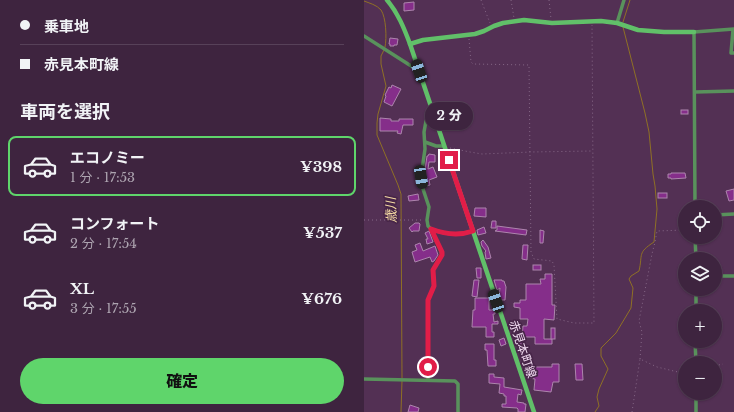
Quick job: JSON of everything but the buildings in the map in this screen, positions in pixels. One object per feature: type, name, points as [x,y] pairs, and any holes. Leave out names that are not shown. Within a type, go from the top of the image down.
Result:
[{"type":"main road","name":"赤見本町線","points":[[387,0],[402,23],[410,44],[534,412]]},
{"type":"main road","points":[[410,44],[423,40],[468,35],[484,31],[503,23],[524,20],[552,23],[601,21],[617,23],[638,30],[694,32]]},
{"type":"street","points":[[617,23],[624,0]]},
{"type":"street","points":[[695,200],[694,32],[734,29],[732,53],[734,53]]},
{"type":"street","points":[[364,36],[419,71]]},
{"type":"street","points":[[695,92],[734,91]]},
{"type":"street","points":[[426,121],[424,132],[425,149],[421,177],[429,207],[427,220],[428,226],[431,229],[442,252],[442,255],[433,270],[434,286],[428,300],[428,380]]},
{"type":"street","points":[[425,142],[436,146],[444,146]]},
{"type":"street","points":[[722,215],[734,214]]},
{"type":"street","points":[[431,229],[440,232],[461,234],[473,231]]},
{"type":"street","points":[[722,276],[734,276]]},
{"type":"street","points":[[364,379],[457,382],[458,412]]},
{"type":"street","points":[[696,400],[696,412]]},
{"type":"path","points":[[481,0],[492,27]]},
{"type":"path","points":[[512,0],[515,21]]},
{"type":"path","points":[[549,0],[552,23]]},
{"type":"path","points":[[468,35],[471,62],[473,64],[529,65],[531,252],[534,259],[552,261],[554,265],[557,319],[574,323],[594,322],[592,21]]},
{"type":"path","points":[[444,146],[482,154],[592,151]]},
{"type":"path","points":[[364,220],[427,220]]},
{"type":"path","points":[[632,412],[640,359],[642,332],[638,321],[657,231],[678,230]]},
{"type":"path","points":[[640,359],[657,367],[678,372]]},
{"type":"waterway","points":[[623,22],[630,0]]},
{"type":"waterway","name":"歳川","points":[[364,1],[373,4],[383,13],[386,28],[385,47]]},
{"type":"waterway","points":[[595,412],[599,406],[597,397],[599,389],[608,369],[601,356],[601,348],[616,333],[631,308],[633,288],[629,279],[639,271],[643,252],[654,242],[657,209],[649,132],[623,27]]},
{"type":"waterway","name":"歳川","points":[[384,50],[381,56],[381,64],[386,86],[378,114],[377,135],[401,194],[402,378]]},
{"type":"waterway","name":"歳川","points":[[401,412],[402,381]]},
{"type":"route","points":[[428,367],[428,300],[434,286],[433,270],[442,256],[442,252],[431,229],[440,232],[461,234],[473,231],[449,160]]}]
